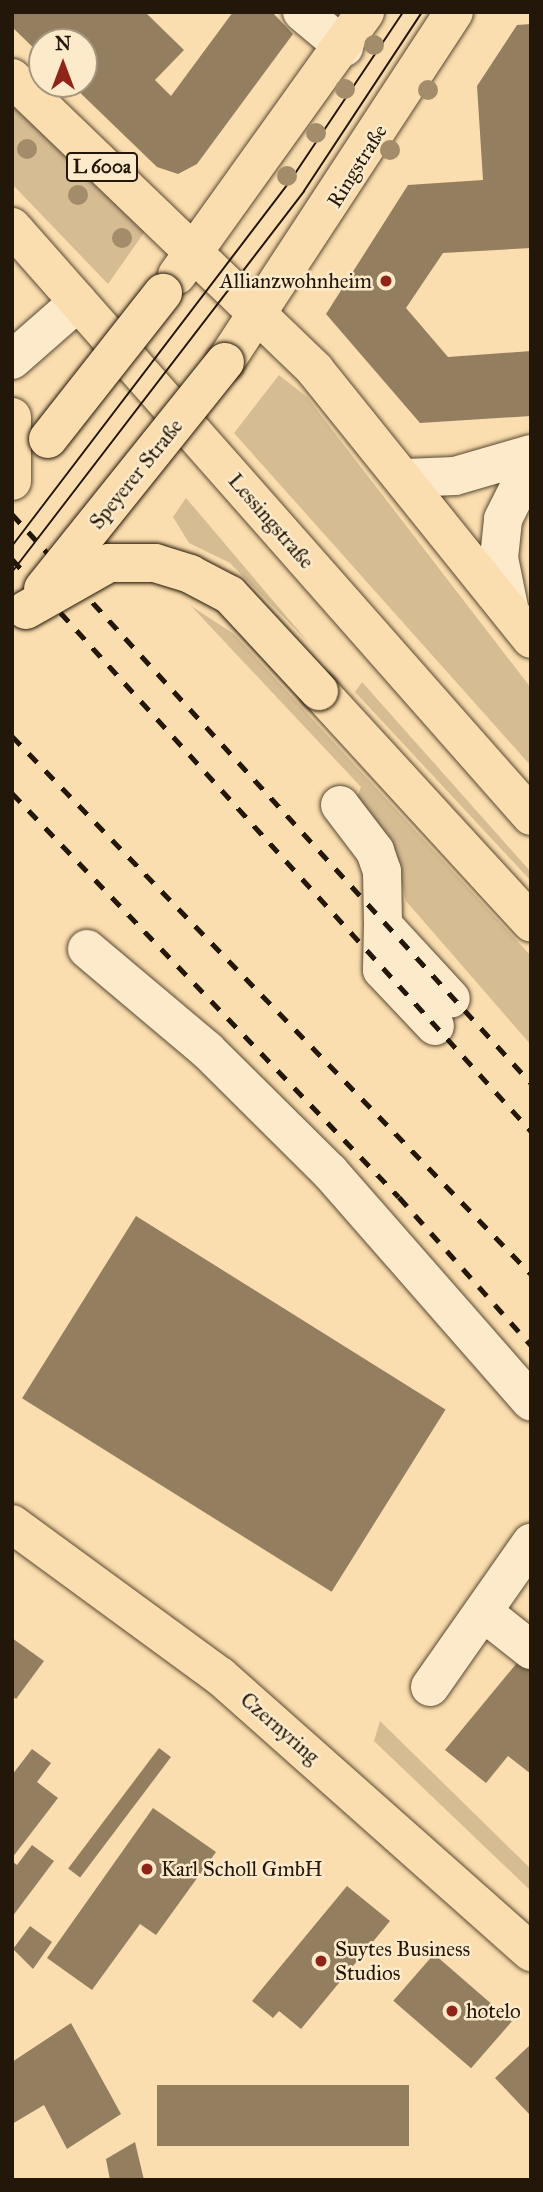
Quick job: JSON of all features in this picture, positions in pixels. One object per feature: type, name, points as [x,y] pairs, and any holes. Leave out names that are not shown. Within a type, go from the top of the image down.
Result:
[{"type":"main road","points":[[12,489],[192,256],[344,47],[365,12]]},
{"type":"main road","name":"Ringstraße","points":[[257,318],[454,12]]},
{"type":"main road","name":"L 600a","points":[[12,78],[192,256]]},
{"type":"main road","name":"Lessingstraße","points":[[12,226],[531,816]]},
{"type":"main road","points":[[192,256],[315,370],[406,478],[520,626]]},
{"type":"main road","name":"Speyerer Straße","points":[[19,619],[225,362],[257,318]]},
{"type":"main road","points":[[12,418],[12,481]]},
{"type":"main road","points":[[19,619],[93,569],[127,561],[190,574],[230,595],[531,922]]},
{"type":"main road","name":"Czernyring","points":[[12,1524],[220,1676],[531,1952]]},
{"type":"street","points":[[302,12],[344,47]]},
{"type":"street","points":[[12,360],[78,302]]},
{"type":"street","points":[[406,478],[455,476],[531,454]]},
{"type":"street","points":[[520,626],[499,558],[503,519],[531,463]]},
{"type":"street","points":[[340,805],[375,851],[382,871],[383,925],[443,1012]]},
{"type":"street","points":[[87,949],[206,1050],[330,1172],[531,1402]]},
{"type":"street","points":[[430,1686],[531,1543]]},
{"type":"street","points":[[483,1612],[531,1650]]},
{"type":"shaded area","points":[[12,101],[148,227],[108,284],[12,184]]},
{"type":"shaded area","points":[[279,375],[307,397],[531,688],[531,766],[234,433]]},
{"type":"shaded area","points":[[186,498],[309,643],[230,563],[189,543],[173,517]]},
{"type":"shaded area","points":[[191,606],[234,634],[531,956],[531,1045],[406,901],[392,840],[356,799],[361,787]]},
{"type":"shaded area","points":[[362,682],[531,872],[531,881],[355,692]]},
{"type":"shaded area","points":[[380,1721],[531,1869],[531,1891],[374,1741]]},
{"type":"building","points":[[12,12],[145,12],[184,50],[155,80],[171,96],[233,12],[272,12],[293,34],[197,164],[178,174],[157,167],[86,98],[98,98],[98,28],[28,28],[28,42],[12,27]]},
{"type":"building","name":"Allianzwohnheim","points":[[531,24],[531,248],[443,253],[406,308],[448,357],[531,351],[531,416],[420,423],[326,314],[408,185],[483,180],[477,86],[517,25]]},
{"type":"building","points":[[136,1216],[446,1409],[332,1592],[22,1398]]},
{"type":"building","points":[[12,1638],[44,1661],[16,1699],[12,1696]]},
{"type":"building","points":[[521,1658],[531,1667],[531,1774],[508,1756],[486,1783],[445,1750]]},
{"type":"building","points":[[159,1748],[171,1757],[80,1878],[68,1869]]},
{"type":"building","points":[[32,1749],[51,1763],[37,1782],[58,1798],[12,1858],[12,1775]]},
{"type":"building","points":[[153,1808],[216,1852],[156,1935],[140,1924],[92,1990],[47,1958]]},
{"type":"building","points":[[32,1845],[54,1861],[12,1917],[12,1861],[17,1865]]},
{"type":"building","name":"Suytes Business Studios","points":[[347,1886],[390,1921],[301,2029],[279,2011],[273,2018],[252,2001]]},
{"type":"building","points":[[30,1926],[52,1942],[33,1969],[13,1949]]},
{"type":"building","name":"hotelo","points":[[434,1954],[512,2022],[471,2068],[393,2001]]},
{"type":"building","points":[[71,2023],[121,2114],[67,2149],[44,2105],[12,2124],[12,2062]]},
{"type":"building","points":[[531,2044],[531,2116],[495,2078]]},
{"type":"building","points":[[157,2085],[409,2085],[409,2146],[157,2146]]},
{"type":"building","points":[[135,2142],[144,2180],[110,2180],[106,2159]]},
{"type":"tram line","points":[[12,546],[288,184],[403,12]]},
{"type":"tram line","points":[[12,572],[304,191],[422,12]]},
{"type":"railway","points":[[12,514],[531,1083]]},
{"type":"railway","points":[[12,559],[531,1131]]},
{"type":"railway","points":[[12,736],[531,1274]]},
{"type":"railway","points":[[12,793],[399,1197],[531,1345]]},
{"type":"place","name":"Allianzwohnheim","points":[[386,281]]},
{"type":"place","name":"Karl Scholl GmbH","points":[[147,1869]]},
{"type":"place","name":"Suytes Business Studios","points":[[321,1961]]},
{"type":"place","name":"hotelo","points":[[452,2011]]}]
